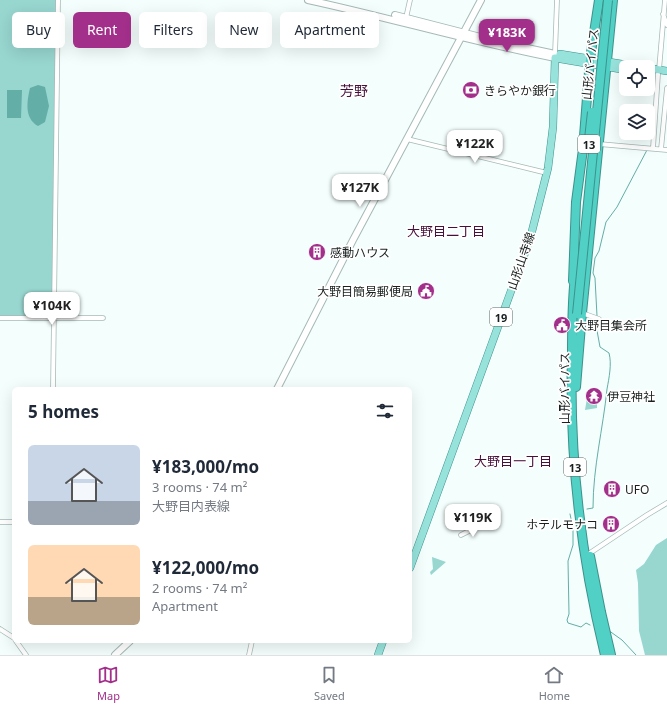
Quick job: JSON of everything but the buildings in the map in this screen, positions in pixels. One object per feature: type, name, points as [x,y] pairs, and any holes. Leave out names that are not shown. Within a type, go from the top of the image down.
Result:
[{"type":"highway","points":[[572,296],[576,202],[583,149],[590,62],[599,0]]},
{"type":"highway","name":"山形バイパス","points":[[603,0],[572,296],[572,403],[573,448],[579,515],[595,613],[605,655]]},
{"type":"highway","name":"山形バイパス","points":[[608,0],[579,313],[576,387],[577,447],[590,553],[611,655]]},
{"type":"highway","points":[[579,313],[613,0]]},
{"type":"main road","points":[[308,0],[462,35]]},
{"type":"main road","points":[[327,0],[406,18],[495,47],[555,56],[619,68]]},
{"type":"main road","points":[[278,387],[481,0]]},
{"type":"main road","name":"山形山寺線","points":[[412,563],[530,239],[547,173],[553,127],[555,56]]},
{"type":"main road","points":[[607,65],[619,66]]},
{"type":"main road","points":[[655,71],[667,75]]},
{"type":"main road","points":[[655,72],[667,71]]},
{"type":"main road","points":[[115,655],[128,643]]},
{"type":"main road","points":[[378,655],[382,643]]},
{"type":"street","points":[[53,387],[58,0]]},
{"type":"street","points":[[406,18],[410,0]]},
{"type":"street","points":[[555,56],[557,0]]},
{"type":"street","points":[[653,148],[664,0]]},
{"type":"street","points":[[662,14],[667,25]]},
{"type":"street","points":[[661,149],[667,88]]},
{"type":"street","points":[[407,139],[547,173]]},
{"type":"street","points":[[598,144],[667,150]]},
{"type":"street","points":[[579,313],[597,318]]},
{"type":"street","points":[[0,318],[103,318]]},
{"type":"street","points":[[590,553],[646,515],[667,504]]},
{"type":"street","points":[[0,522],[12,522]]},
{"type":"street","points":[[461,535],[479,526]]},
{"type":"street","points":[[0,628],[12,637]]},
{"type":"street","points":[[17,643],[26,655]]},
{"type":"street","points":[[249,655],[252,643]]},
{"type":"shaded area","points":[[0,0],[58,0],[58,12],[12,12],[12,48],[57,48],[54,318],[0,318]]},
{"type":"shaded area","points":[[38,85],[45,87],[49,106],[45,122],[38,126],[30,119],[28,98],[30,88]]},
{"type":"shaded area","points":[[7,90],[22,90],[21,118],[7,118]]},
{"type":"shaded area","points":[[597,394],[597,408],[585,410],[587,398],[595,399]]},
{"type":"shaded area","points":[[667,538],[667,655],[645,655],[639,631],[638,583],[636,570],[644,564],[656,545]]},
{"type":"shaded area","points":[[432,557],[446,562],[431,575],[430,572],[433,569]]},
{"type":"waterway","points":[[597,316],[595,278],[593,273],[595,258],[599,251],[606,222],[617,207],[647,150]]},
{"type":"waterway","points":[[587,509],[593,508],[596,463],[610,366],[609,353],[600,347],[596,325],[597,319]]},
{"type":"waterway","points":[[570,514],[573,528],[573,545],[568,561],[569,614],[567,620],[568,623],[581,627],[586,623],[590,625]]},
{"type":"waterway","points":[[608,630],[622,640],[636,655]]},
{"type":"place","name":"きらやか銀行","points":[[471,90]]},
{"type":"place","name":"感動ハウス","points":[[317,252]]},
{"type":"place","name":"大野目簡易郵便局","points":[[426,291]]},
{"type":"place","name":"大野目集会所","points":[[562,325]]},
{"type":"place","name":"伊豆神社","points":[[594,396]]},
{"type":"place","name":"UFO","points":[[612,489]]},
{"type":"place","name":"ホテルモナコ","points":[[611,524]]},
{"type":"district","name":"芳野","points":[[354,90]]},
{"type":"district","name":"大野目二丁目","points":[[446,231]]},
{"type":"district","name":"大野目一丁目","points":[[513,461]]}]
